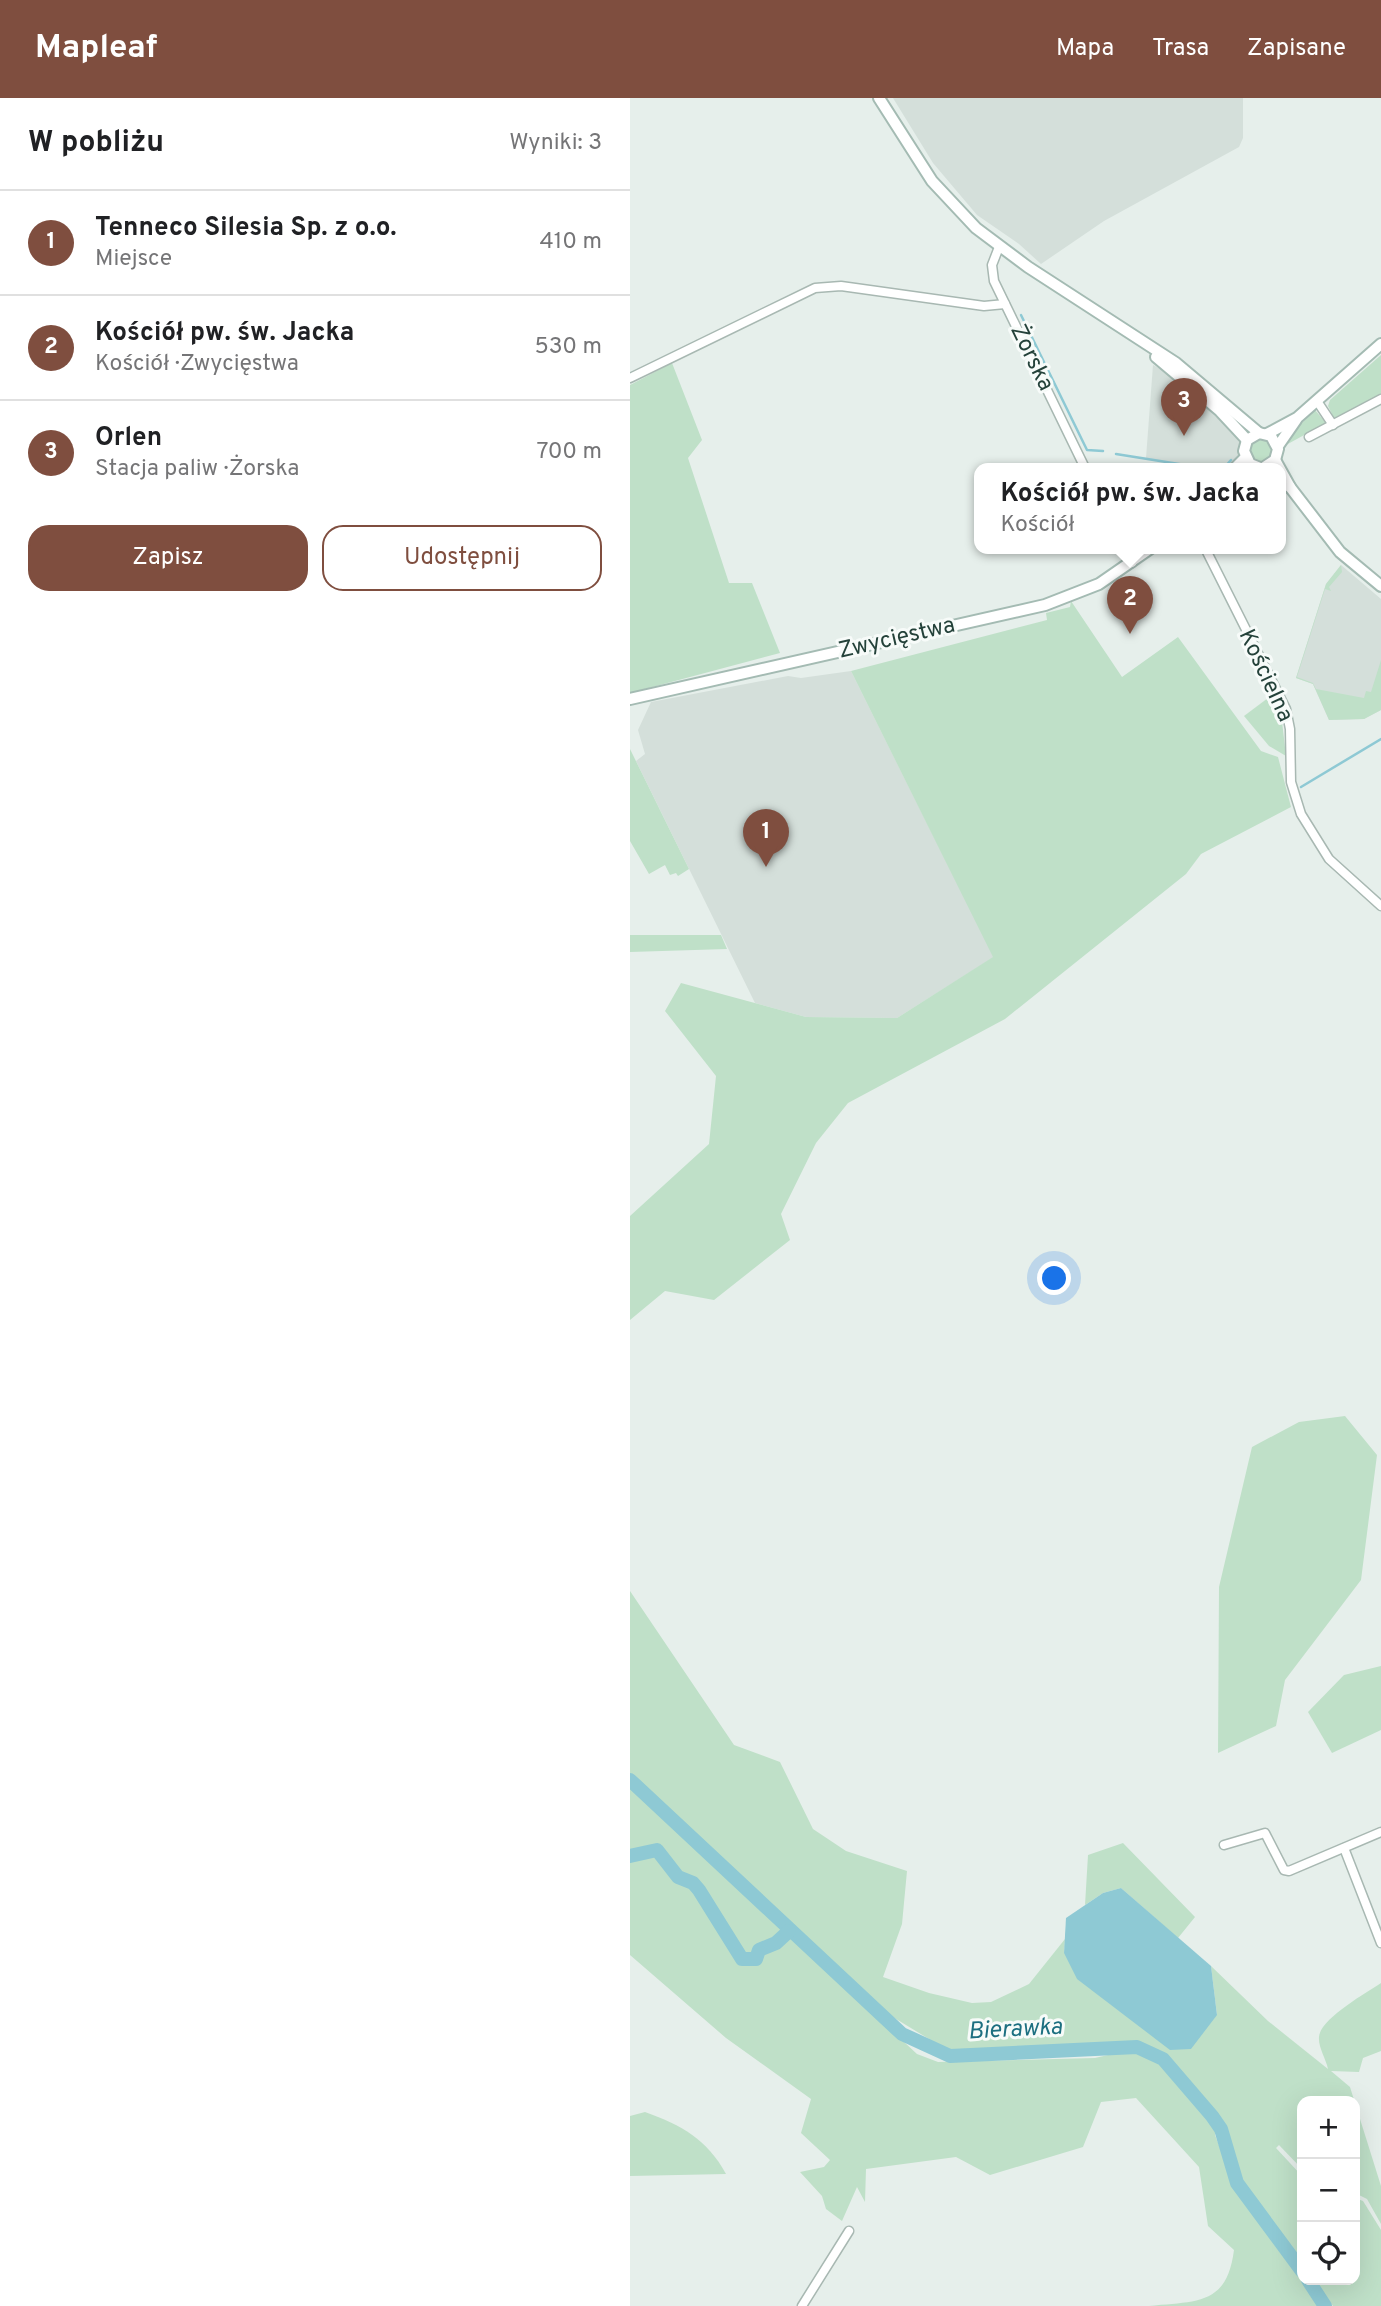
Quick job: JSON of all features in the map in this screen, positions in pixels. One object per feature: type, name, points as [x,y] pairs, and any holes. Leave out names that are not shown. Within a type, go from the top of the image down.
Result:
[{"type":"main road","points":[[879,98],[938,189],[999,247],[1177,363],[1278,446]]},
{"type":"main road","points":[[1124,330],[1220,411],[1247,440],[1259,463]]},
{"type":"main road","points":[[1247,440],[1297,418],[1381,344]]},
{"type":"main road","points":[[1262,463],[1278,446],[1297,418]]},
{"type":"main road","points":[[1286,485],[1340,552],[1381,586]]},
{"type":"main road","name":"Zwycięstwa","points":[[630,698],[1032,609],[1087,590],[1143,554]]},
{"type":"street","name":"Żorska","points":[[999,247],[992,265],[994,281],[1083,463]]},
{"type":"street","points":[[630,378],[815,288],[841,286],[984,306],[1005,303]]},
{"type":"street","points":[[1309,437],[1381,399]]},
{"type":"street","points":[[1317,401],[1333,425]]},
{"type":"street","points":[[1128,554],[1132,563]]},
{"type":"street","name":"Kościelna","points":[[1208,554],[1286,709],[1291,737],[1291,782],[1301,814],[1329,859],[1381,906]]},
{"type":"street","points":[[1224,1845],[1265,1833],[1285,1871],[1381,1832]]},
{"type":"street","points":[[1344,1848],[1381,1943]]},
{"type":"street","points":[[802,2306],[849,2231]]},
{"type":"shaded area","points":[[893,98],[1243,98],[1243,138],[1239,147],[1104,221],[1041,264],[1019,244],[977,215],[933,163]]},
{"type":"shaded area","points":[[1153,365],[1180,380],[1230,423],[1241,441],[1239,457],[1234,463],[1172,463],[1146,458]]},
{"type":"shaded area","points":[[1341,565],[1381,599],[1381,710],[1364,719],[1329,720],[1313,684],[1296,678],[1326,584]]},
{"type":"shaded area","points":[[851,671],[994,957],[897,1018],[806,1017],[755,1003],[636,761],[645,754],[638,730],[651,702],[788,676],[801,678]]},
{"type":"green space","points":[[1381,355],[1381,395],[1334,418],[1328,406],[1330,400]]},
{"type":"green space","points":[[672,363],[702,440],[688,458],[729,583],[752,583],[780,653],[630,693],[630,385]]},
{"type":"green space","points":[[1315,410],[1326,423],[1286,445],[1286,439]]},
{"type":"green space","points":[[1261,438],[1269,442],[1273,450],[1269,458],[1261,462],[1253,458],[1249,450],[1253,442]]},
{"type":"green space","points":[[1341,565],[1342,572],[1329,587],[1331,591],[1325,589],[1297,677],[1313,683],[1316,689],[1364,698],[1366,691],[1371,692],[1381,660],[1381,710],[1364,719],[1329,720],[1313,684],[1296,678],[1326,584]]},
{"type":"green space","points":[[1071,601],[1122,677],[1178,637],[1261,751],[1278,757],[1291,807],[1201,854],[1186,874],[1005,1019],[848,1103],[816,1143],[781,1214],[790,1240],[714,1300],[665,1291],[630,1320],[630,1216],[709,1144],[716,1076],[665,1011],[681,983],[806,1017],[897,1018],[993,957],[851,671],[1047,620],[1046,613],[1070,607]]},
{"type":"green space","points":[[1268,698],[1281,713],[1286,756],[1269,746],[1244,716]]},
{"type":"green space","points":[[630,749],[689,869],[678,876],[676,873],[670,875],[665,865],[649,874],[630,841]]},
{"type":"green space","points":[[630,935],[721,935],[727,949],[630,952]]},
{"type":"green space","points":[[1345,1416],[1377,1455],[1361,1580],[1285,1680],[1276,1726],[1218,1753],[1219,1587],[1252,1447],[1299,1422]]},
{"type":"green space","points":[[630,1591],[734,1745],[780,1762],[813,1829],[846,1851],[907,1871],[902,1924],[883,1977],[929,1993],[972,2003],[991,2002],[1029,1984],[1065,1939],[1064,1953],[1217,2015],[1211,1966],[1268,2021],[1328,2069],[1319,2041],[1321,2030],[1345,2007],[1381,1983],[1381,2051],[1363,2058],[1359,2072],[1331,2071],[1350,2087],[1353,2096],[1297,2096],[1297,2164],[1279,2145],[1276,2148],[1297,2171],[1297,2258],[1243,2186],[1229,2153],[1223,2127],[1169,2061],[1148,2047],[1135,2043],[952,2053],[878,2008],[875,2015],[917,2054],[938,2062],[1095,2058],[1134,2049],[1161,2062],[1215,2125],[1215,2135],[1236,2189],[1279,2242],[1297,2269],[1297,2285],[1307,2285],[1321,2306],[1149,2306],[1195,2301],[1207,2297],[1224,2282],[1234,2250],[1208,2226],[1199,2167],[1136,2098],[1101,2102],[1083,2147],[990,2175],[956,2157],[866,2169],[865,2202],[857,2187],[842,2221],[826,2209],[822,2196],[800,2172],[824,2167],[830,2160],[801,2133],[811,2099],[726,2038],[630,1955]]},
{"type":"green space","points":[[1381,1666],[1381,1730],[1332,1753],[1308,1712],[1344,1675]]},
{"type":"green space","points":[[1123,1843],[1195,1917],[1178,1938],[1121,1888],[1103,1893],[1085,1905],[1088,1855]]},
{"type":"green space","points":[[645,2112],[670,2122],[702,2142],[726,2174],[630,2176],[630,2116]]},
{"type":"green space","points":[[1360,2119],[1381,2186],[1381,2224],[1367,2199],[1360,2196]]},
{"type":"green space","points":[[1360,2200],[1381,2230],[1381,2306],[1333,2306],[1317,2285],[1360,2285]]},
{"type":"water","points":[[1121,1888],[1211,1966],[1217,2015],[1191,2049],[1170,2050],[1077,1979],[1064,1953],[1066,1918],[1103,1893]]},
{"type":"waterway","points":[[1021,315],[1087,450],[1103,451]]},
{"type":"waterway","points":[[1116,454],[1173,463]]},
{"type":"waterway","points":[[1301,787],[1381,739]]},
{"type":"waterway","name":"Bierawka","points":[[630,1780],[902,2034],[950,2056],[1137,2047],[1163,2059],[1221,2129],[1237,2183],[1297,2264]]},
{"type":"waterway","points":[[630,1856],[657,1850],[678,1877],[693,1883],[742,1959],[756,1959],[759,1950],[776,1943],[789,1931]]},
{"type":"waterway","name":"Bierawka","points":[[1311,2285],[1325,2306]]},
{"type":"place","name":"Orlen","points":[[1184,436]]},
{"type":"place","name":"Kościół pw. św. Jacka","points":[[1130,634]]},
{"type":"place","name":"Tenneco Silesia Sp. z o.o.","points":[[766,867]]}]
